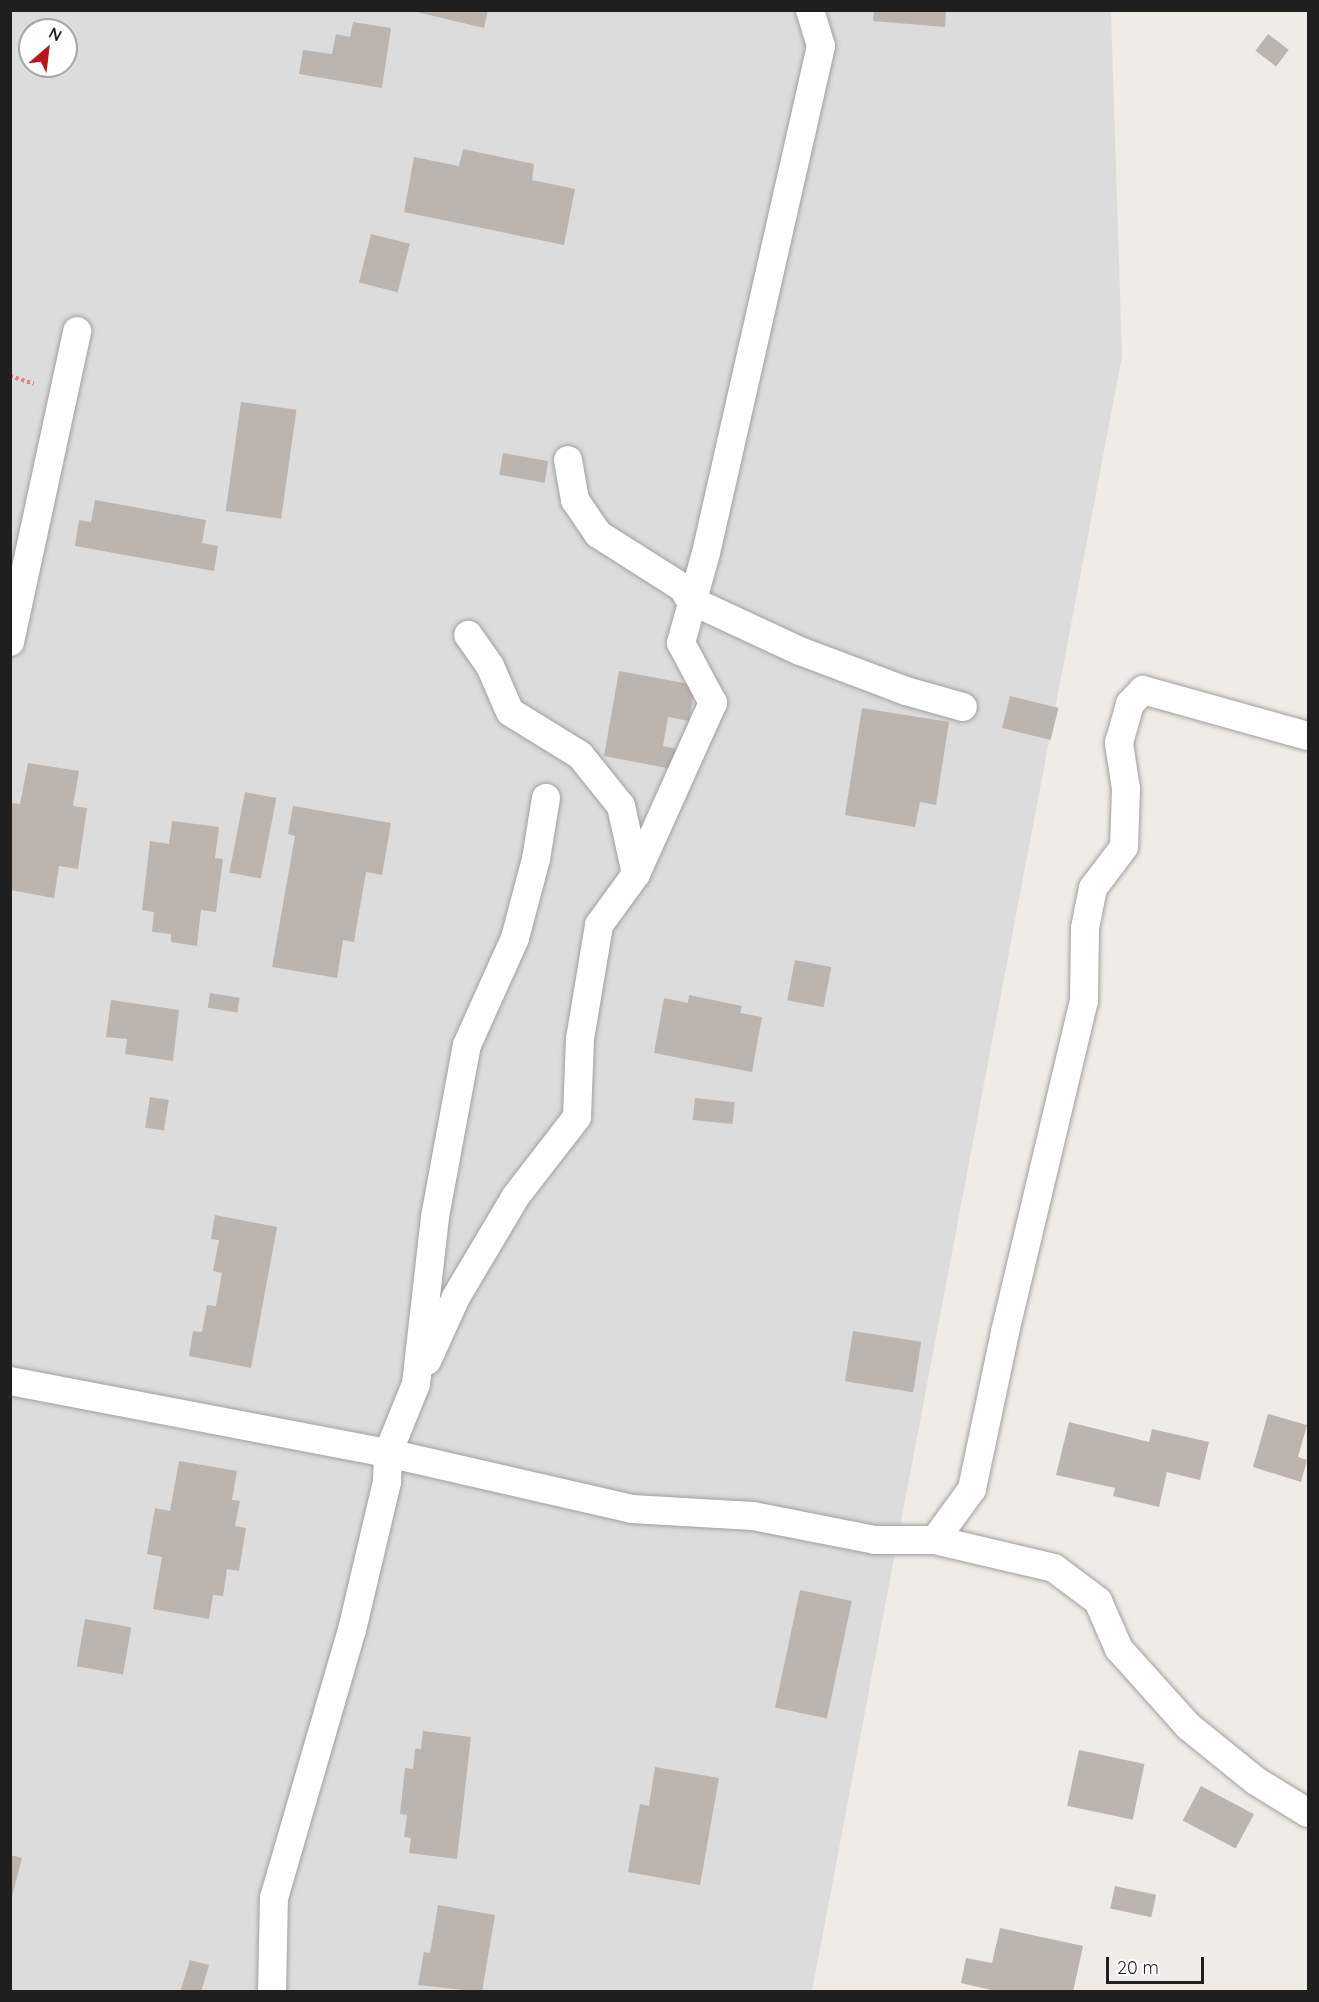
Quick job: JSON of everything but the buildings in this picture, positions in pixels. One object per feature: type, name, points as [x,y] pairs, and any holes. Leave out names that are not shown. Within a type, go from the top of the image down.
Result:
[{"type":"street","points":[[272,1992],[274,1898],[352,1630],[387,1482],[388,1453],[416,1384],[456,1298],[516,1196],[577,1117],[580,1039],[599,925],[636,874],[713,703],[681,644],[690,600],[706,553],[821,46],[810,10]]},
{"type":"street","points":[[10,642],[77,331]]},
{"type":"street","points":[[568,460],[575,500],[598,534],[683,588],[690,600],[800,651],[906,691],[963,707]]},
{"type":"street","points":[[468,636],[490,666],[510,712],[580,755],[621,806],[636,874]]},
{"type":"street","points":[[935,1540],[972,1489],[1005,1332],[1084,1001],[1085,928],[1093,888],[1125,848],[1126,789],[1119,743],[1130,704],[1143,690],[1308,736]]},
{"type":"street","points":[[416,1384],[435,1217],[467,1045],[515,938],[536,859],[546,798]]},
{"type":"street","points":[[10,1381],[388,1453],[632,1509],[753,1516],[875,1540],[935,1540],[1054,1568],[1098,1601],[1119,1649],[1188,1726],[1256,1781],[1308,1813]]},
{"type":"shaded area","points":[[11,11],[1111,11],[1122,356],[812,1991],[11,1992]]}]
